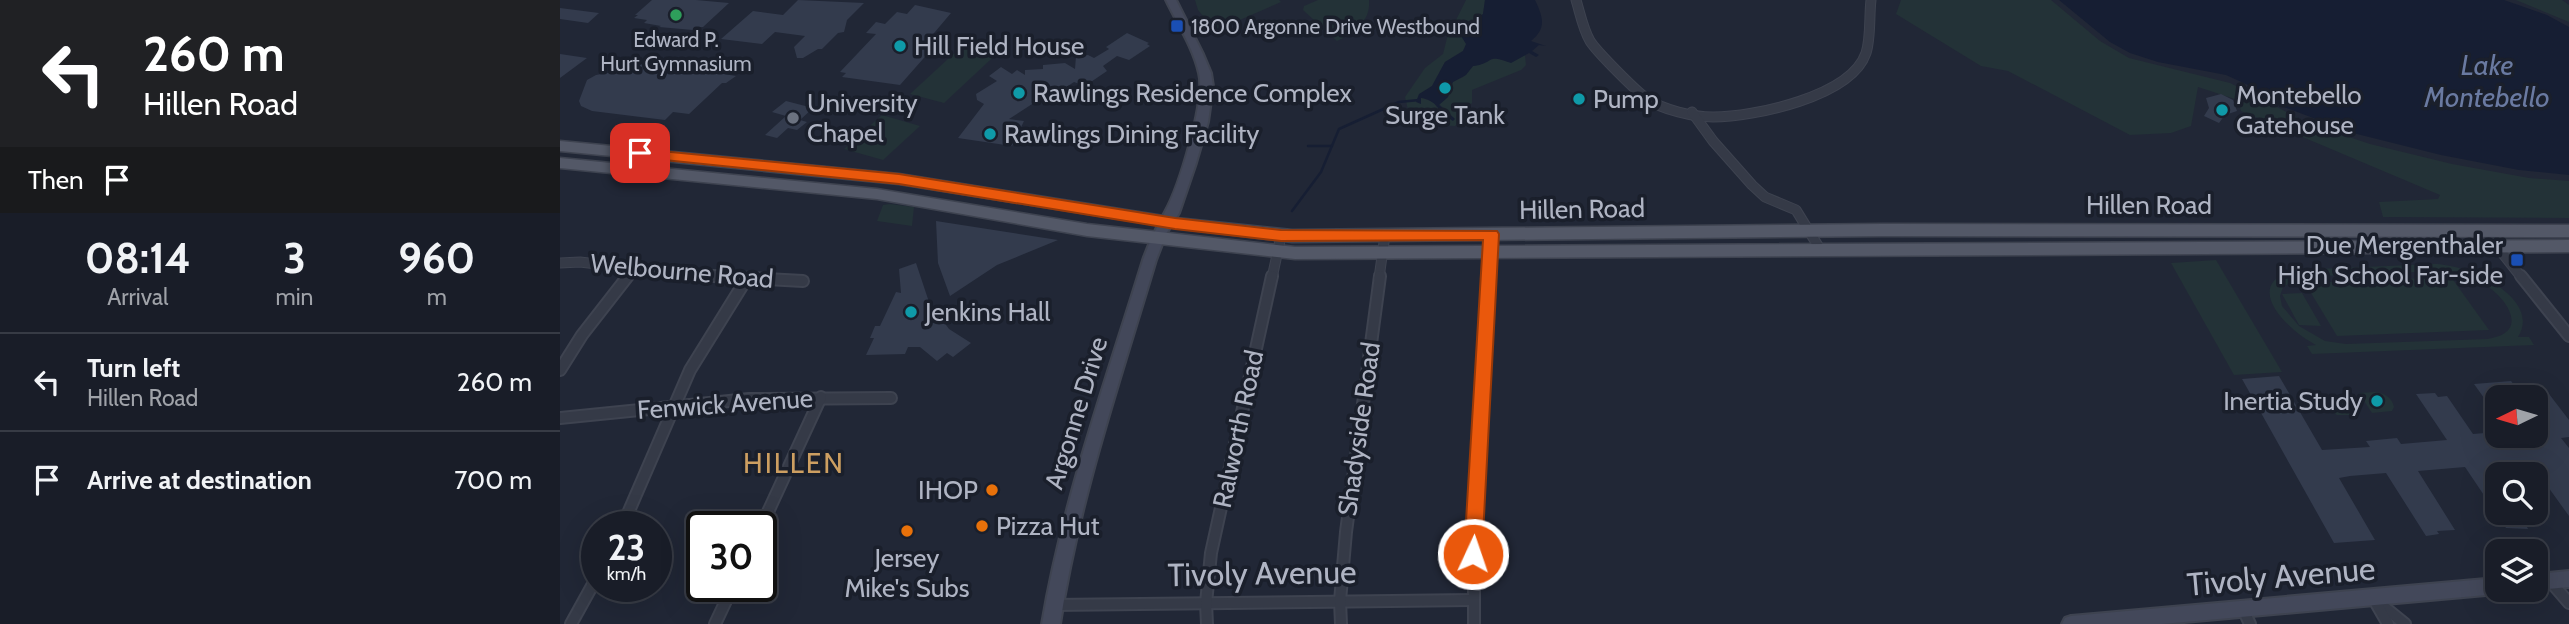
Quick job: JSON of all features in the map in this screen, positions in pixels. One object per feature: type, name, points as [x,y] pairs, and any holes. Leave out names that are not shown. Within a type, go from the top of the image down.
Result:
[{"type":"main road","name":"Argonne Drive","points":[[1051,624],[1053,605],[1087,462],[1165,222],[1163,213],[1198,99],[1201,65],[1189,32],[1171,0]]},
{"type":"main road","name":"Hillen Road","points":[[560,146],[899,179],[1165,222],[1281,236],[1807,230],[2569,230]]},
{"type":"main road","points":[[681,174],[695,159]]},
{"type":"main road","name":"Hillen Road","points":[[560,163],[886,195],[1087,230],[1277,252],[2569,246]]},
{"type":"main road","points":[[886,195],[899,179]]},
{"type":"main road","points":[[984,212],[998,195]]},
{"type":"main road","points":[[2548,581],[2569,579]]},
{"type":"main road","name":"Tivoly Avenue","points":[[2071,624],[2247,617],[2373,598],[2485,587]]},
{"type":"street","points":[[1576,0],[1588,38],[1632,86],[1647,99],[1662,106],[1711,117],[1751,114],[1805,99],[1838,84],[1858,67],[1866,52],[1871,0]]},
{"type":"street","points":[[1692,111],[1713,141],[1752,185],[1765,197],[1796,210],[1820,249]]},
{"type":"street","points":[[2484,230],[2569,336]]},
{"type":"street","points":[[1474,624],[1472,600],[1491,234]]},
{"type":"street","name":"Shadyside Road","points":[[1341,624],[1340,601],[1346,532],[1385,235]]},
{"type":"street","name":"Ralworth Road","points":[[1207,624],[1206,603],[1217,522],[1281,236]]},
{"type":"street","name":"Welbourne Road","points":[[560,263],[803,281]]},
{"type":"street","points":[[560,370],[582,335],[634,268]]},
{"type":"street","points":[[629,511],[673,407],[702,348],[747,278]]},
{"type":"street","points":[[768,511],[821,397]]},
{"type":"street","name":"Fenwick Avenue","points":[[560,418],[749,399],[891,398]]},
{"type":"street","points":[[2548,586],[2569,603]]},
{"type":"street","points":[[2373,598],[2388,624]]},
{"type":"street","points":[[2373,598],[2405,624]]},
{"type":"street","name":"Tivoly Avenue","points":[[1053,605],[1472,600]]},
{"type":"street","points":[[571,624],[583,602]]},
{"type":"street","points":[[715,624],[725,602]]},
{"type":"shaded area","points":[[1195,0],[1281,2],[1219,29],[1212,27],[1198,10]]},
{"type":"shaded area","points":[[1318,0],[1369,0],[1369,7],[1360,25],[1337,41],[1303,10],[1304,6]]},
{"type":"shaded area","points":[[1466,0],[1485,0],[1483,14],[1464,28],[1467,44],[1463,51],[1445,62],[1432,86],[1419,97],[1434,102],[1437,108],[1455,119],[1439,104],[1448,97],[1452,82],[1463,77],[1473,66],[1494,57],[1508,62],[1525,55],[1526,65],[1521,70],[1472,90],[1472,103],[1455,126],[1432,125],[1409,114],[1405,97],[1425,68],[1443,54],[1447,38]]},
{"type":"shaded area","name":"Lake Montebello","points":[[1901,0],[2051,0],[2100,41],[2129,58],[2230,83],[2310,124],[2370,144],[2452,164],[2529,178],[2569,181],[2569,218],[2383,217],[2379,202],[2438,199],[2440,195],[2241,111],[2238,100],[2198,87],[2191,126],[2171,133],[2130,135],[2008,71],[1981,66],[1896,14]]},
{"type":"shaded area","name":"Lake Montebello","points":[[2516,0],[2562,0],[2569,5],[2569,22]]},
{"type":"shaded area","points":[[965,36],[1004,47],[944,103],[910,94],[961,47],[955,45]]},
{"type":"shaded area","points":[[882,115],[920,126],[883,160],[844,149]]},
{"type":"shaded area","points":[[883,205],[914,207],[912,226],[877,221]]},
{"type":"shaded area","points":[[2216,260],[2282,372],[2234,375],[2171,263]]},
{"type":"shaded area","points":[[2448,265],[2481,277],[2511,296],[2520,309],[2523,322],[2518,337],[2529,337],[2534,345],[2312,354],[2307,346],[2316,345],[2283,320],[2270,297],[2271,287],[2278,277],[2293,270]],"holes":[[[2445,271],[2472,278],[2499,296],[2510,314],[2512,322],[2509,330],[2487,339],[2346,344],[2325,341],[2299,326],[2282,306],[2280,296],[2283,287],[2299,277]]]},
{"type":"shaded area","points":[[2451,277],[2489,330],[2337,336],[2305,283]]},
{"type":"shaded area","points":[[2302,293],[2321,326],[2299,325],[2282,294]]},
{"type":"shaded area","points":[[2375,392],[2390,399],[2394,407],[2392,411],[2372,413],[2359,393]]},
{"type":"shaded area","points":[[2347,394],[2359,415],[2337,415],[2325,407],[2326,397]]},
{"type":"water","points":[[1485,0],[1535,0],[1542,22],[1540,32],[1531,41],[1546,46],[1539,45],[1532,51],[1539,55],[1536,57],[1529,53],[1511,63],[1494,59],[1473,66],[1466,75],[1453,82],[1448,97],[1439,105],[1455,119],[1453,121],[1430,101],[1421,98],[1421,104],[1416,102],[1419,94],[1432,86],[1445,62],[1463,51],[1466,44],[1461,36],[1464,28],[1483,14]]},
{"type":"water","name":"Lake Montebello","points":[[2059,0],[2504,0],[2547,15],[2569,27],[2569,175],[2519,170],[2441,155],[2353,133],[2279,105],[2259,90],[2226,75],[2158,62],[2130,53],[2110,42]]},
{"type":"building","name":"Edward P. Hurt Gymnasium","points":[[652,0],[729,3],[703,27],[693,30],[659,27],[661,26],[644,23],[647,20],[634,18]]},
{"type":"building","points":[[798,0],[864,3],[847,20],[844,32],[838,33],[822,49],[803,58],[797,58],[794,47],[805,36],[775,32],[762,44],[721,39],[753,11],[783,15]]},
{"type":"building","name":"Hill Field House","points":[[915,5],[951,13],[929,39],[938,42],[900,85],[842,77],[846,73],[840,72],[876,34],[866,33],[876,22],[885,24],[897,12],[907,14]]},
{"type":"building","points":[[560,8],[599,13],[588,23],[560,19]]},
{"type":"building","points":[[1127,33],[1149,43],[1147,44],[1150,46],[1129,60],[1117,56],[1103,66],[1107,71],[1085,86],[1074,82],[1050,98],[1046,95],[1009,119],[1024,121],[1012,146],[958,138],[984,104],[977,100],[976,94],[997,81],[989,76],[1001,67],[1012,74],[1017,70],[1025,75],[1025,70],[1043,69],[1043,65],[1065,63],[1075,69],[1076,56],[1088,55],[1094,58]]},
{"type":"building","points":[[560,54],[587,58],[560,78]]},
{"type":"building","points":[[631,59],[736,76],[722,83],[689,114],[673,112],[665,120],[592,111],[581,106],[579,101],[587,80],[596,75],[618,71]]},
{"type":"building","name":"Montebello Gatehouse","points":[[2221,94],[2233,100],[2237,111],[2225,115],[2219,123],[2204,116],[2209,108],[2206,98]]},
{"type":"building","name":"University Chapel","points":[[786,101],[813,108],[800,120],[807,122],[797,130],[788,128],[777,138],[765,135],[786,116],[772,112]]},
{"type":"building","points":[[936,221],[1058,240],[997,265],[950,296],[938,263]]},
{"type":"building","name":"Jenkins Hall","points":[[916,263],[929,302],[949,329],[971,343],[953,357],[947,353],[937,361],[920,347],[908,347],[905,354],[866,355],[874,338],[870,338],[875,326],[880,326],[896,292],[901,293],[899,269]]},
{"type":"building","points":[[2279,376],[2322,450],[2370,447],[2366,441],[2397,438],[2401,444],[2447,440],[2416,394],[2435,393],[2438,397],[2447,396],[2473,434],[2485,433],[2485,448],[2548,448],[2548,393],[2569,420],[2569,437],[2561,438],[2569,448],[2569,516],[2548,487],[2548,462],[2485,462],[2485,497],[2465,467],[2418,471],[2455,530],[2437,531],[2439,534],[2426,536],[2386,473],[2350,476],[2339,478],[2375,540],[2334,543],[2242,379]]},
{"type":"building","points":[[2511,381],[2514,385],[2485,385],[2485,399],[2474,384]]},
{"type":"building","points":[[2504,525],[2526,525],[2528,529],[2506,528]]},
{"type":"waterway","points":[[1332,146],[1339,129],[1399,102],[1419,100]]},
{"type":"waterway","points":[[1308,146],[1332,146]]},
{"type":"waterway","points":[[1292,211],[1321,172],[1332,146]]},
{"type":"place","name":"Edward P. Hurt Gymnasium","points":[[676,15]]},
{"type":"place","name":"1800 Argonne Drive Westbound","points":[[1177,26]]},
{"type":"place","name":"Hill Field House","points":[[900,46]]},
{"type":"place","name":"Surge Tank","points":[[1445,88]]},
{"type":"place","name":"Rawlings Residence Complex","points":[[1019,93]]},
{"type":"place","name":"Pump","points":[[1579,99]]},
{"type":"place","name":"Montebello Gatehouse","points":[[2222,110]]},
{"type":"place","name":"University Chapel","points":[[793,118]]},
{"type":"place","name":"Rawlings Dining Facility","points":[[990,134]]},
{"type":"place","name":"Due Mergenthaler High School Far-side","points":[[2517,260]]},
{"type":"place","name":"Jenkins Hall","points":[[911,312]]},
{"type":"place","name":"Inertia Study","points":[[2377,401]]},
{"type":"place","name":"IHOP","points":[[992,490]]},
{"type":"place","name":"Pizza Hut","points":[[982,526]]},
{"type":"place","name":"Jersey Mike's Subs","points":[[907,531]]},
{"type":"district","name":"HILLEN","points":[[794,463]]},
{"type":"route","points":[[640,153],[899,179],[1175,223],[1281,236],[1491,234],[1473,554]]}]
